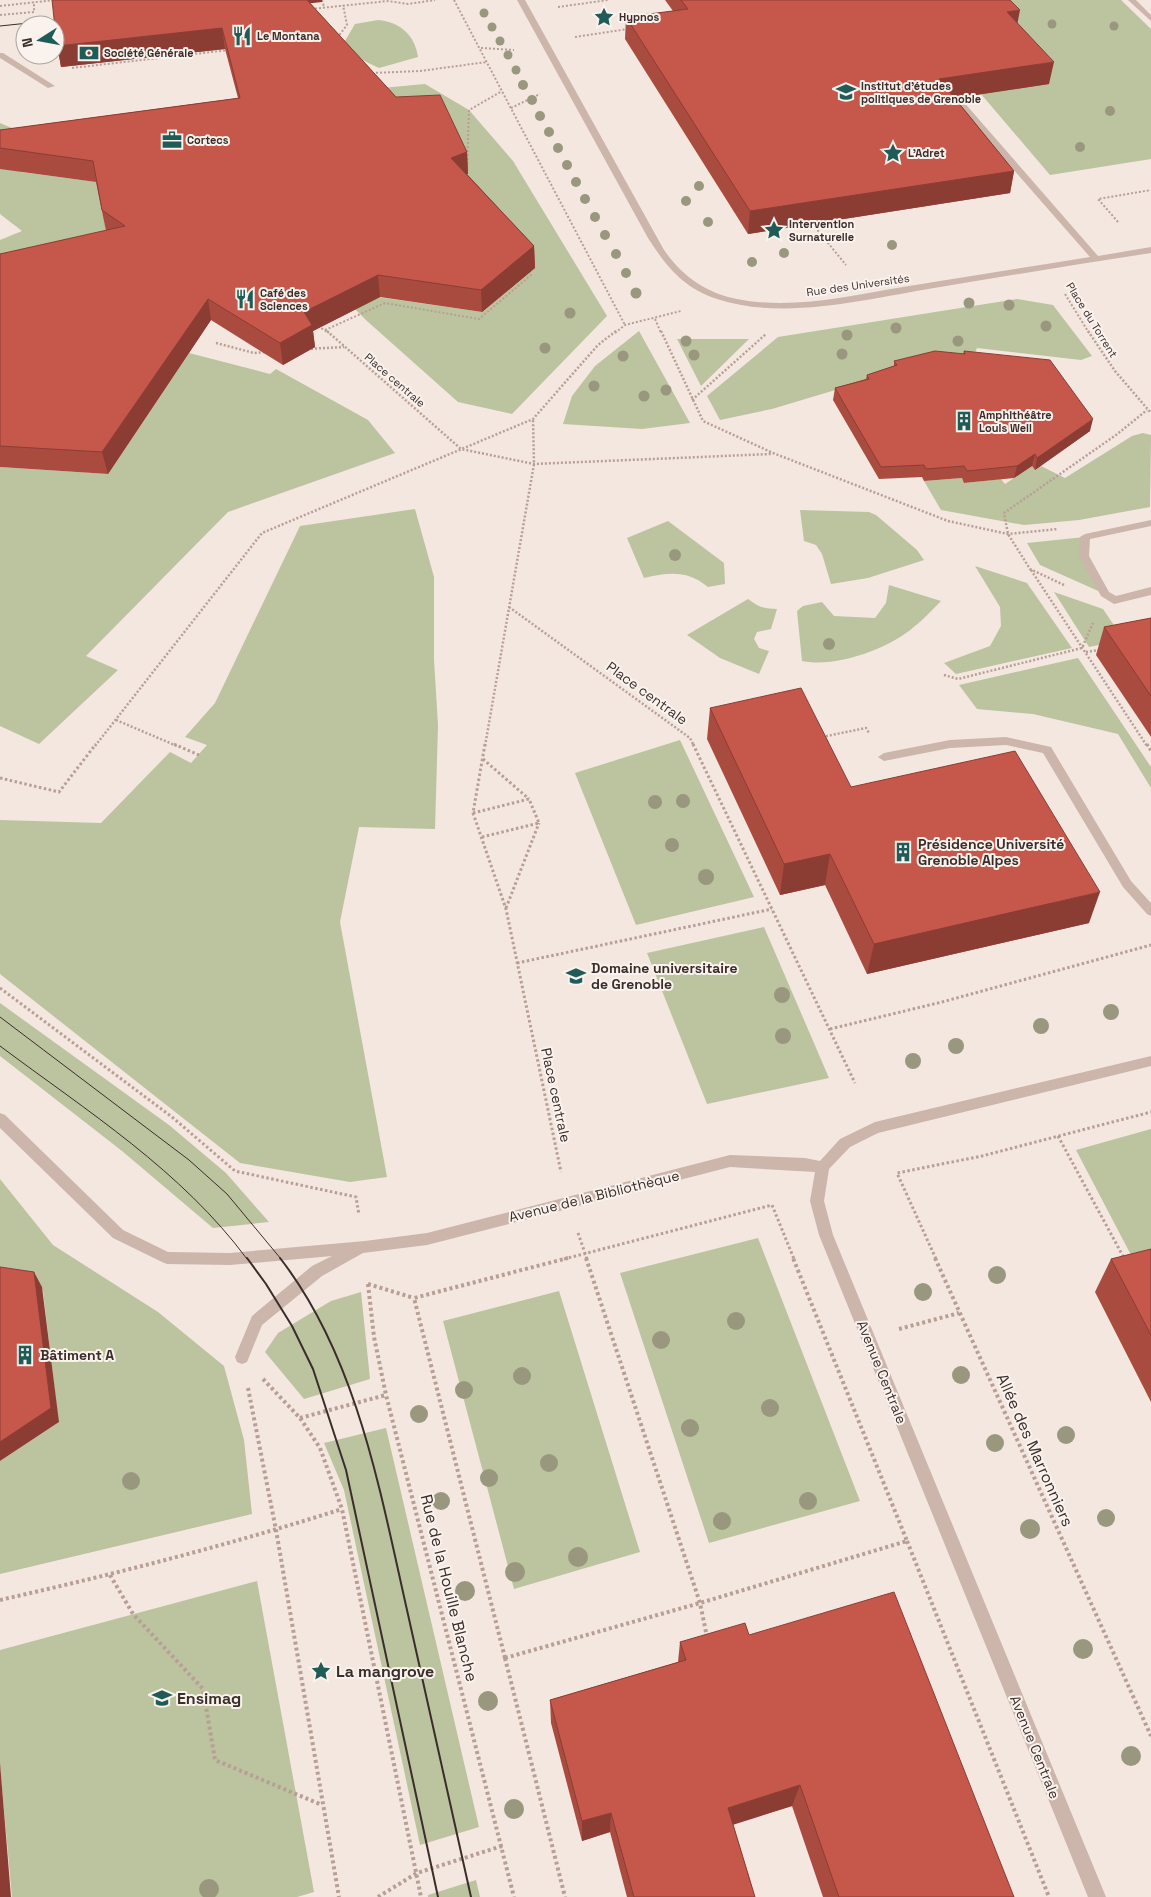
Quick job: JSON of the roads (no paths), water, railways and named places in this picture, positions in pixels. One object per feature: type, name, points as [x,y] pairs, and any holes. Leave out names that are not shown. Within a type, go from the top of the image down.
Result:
[{"type":"street","name":"Rue des Universités","points":[[521,0],[652,238],[668,263],[687,282],[715,296],[769,306],[823,303],[1151,250]]},
{"type":"street","points":[[1132,0],[1151,19]]},
{"type":"street","points":[[0,55],[51,86]]},
{"type":"street","points":[[959,102],[1096,259]]},
{"type":"street","points":[[1151,524],[1086,537],[1084,556],[1105,594],[1114,600],[1151,591]]},
{"type":"street","points":[[884,757],[950,744],[1006,741],[1047,750],[1127,884],[1151,911]]},
{"type":"street","points":[[823,1167],[845,1143],[875,1128],[1151,1061]]},
{"type":"street","name":"Avenue de la Bibliothèque","points":[[0,1119],[118,1234],[167,1258],[230,1259],[365,1247],[427,1239],[730,1162],[805,1164],[823,1167]]},
{"type":"street","name":"Avenue Centrale","points":[[823,1167],[817,1200],[826,1236],[1097,1897]]},
{"type":"street","points":[[242,1357],[257,1321],[317,1271],[365,1247]]},
{"type":"tram line","points":[[0,26],[67,19]]},
{"type":"tram line","points":[[0,1017],[189,1160],[227,1194],[281,1259]]},
{"type":"tram line","points":[[0,1046],[132,1144],[163,1170],[221,1227],[247,1259]]},
{"type":"tram line","points":[[247,1258],[292,1326],[313,1369],[346,1470],[438,1897]]},
{"type":"tram line","points":[[280,1258],[306,1297],[329,1338],[362,1426],[387,1519],[471,1897]]},
{"type":"place","name":"Hypnos","points":[[604,17]]},
{"type":"place","name":"Le Montana","points":[[242,36]]},
{"type":"place","name":"Société Générale","points":[[89,53]]},
{"type":"place","name":"Institut d'études politiques de Grenoble","points":[[846,92]]},
{"type":"place","name":"Cortecs","points":[[172,140]]},
{"type":"place","name":"L’Adret","points":[[893,153]]},
{"type":"place","name":"Intervention Surnaturelle","points":[[774,230]]},
{"type":"place","name":"Café des Sciences","points":[[245,299]]},
{"type":"place","name":"Amphithéâtre Louis Weil","points":[[964,421]]},
{"type":"place","name":"Présidence Université Grenoble Alpes","points":[[903,852]]},
{"type":"place","name":"Domaine universitaire de Grenoble","points":[[576,976]]},
{"type":"place","name":"Bâtiment A","points":[[25,1355]]},
{"type":"place","name":"La mangrove","points":[[321,1671]]},
{"type":"place","name":"Ensimag","points":[[162,1698]]}]
